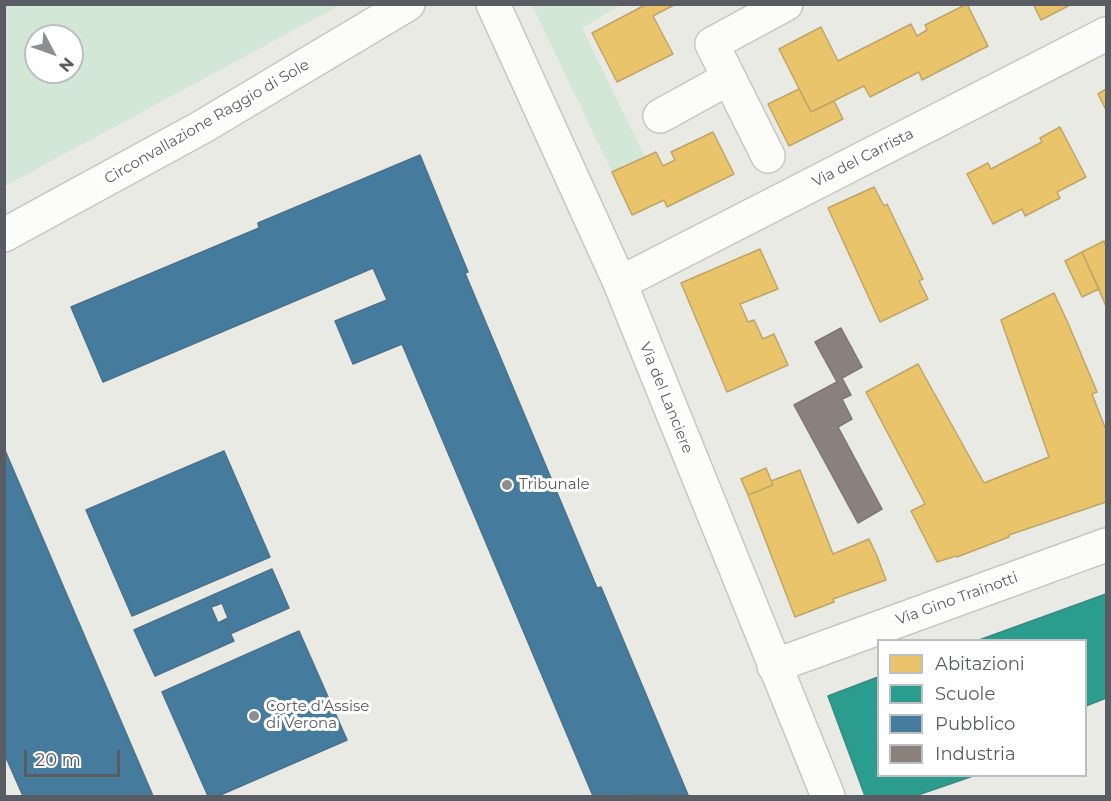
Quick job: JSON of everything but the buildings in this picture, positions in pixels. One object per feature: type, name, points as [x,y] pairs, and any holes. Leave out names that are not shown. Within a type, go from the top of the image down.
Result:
[{"type":"street","name":"Circonvallazione Raggio di Sole","points":[[4,235],[202,127],[408,4]]},
{"type":"street","name":"Via del Lanciere","points":[[493,4],[620,283],[828,796]]},
{"type":"street","points":[[768,156],[712,44],[786,4]]},
{"type":"street","name":"Via del Carrista","points":[[620,283],[1107,34]]},
{"type":"street","points":[[660,116],[729,78]]},
{"type":"street","name":"Via Gino Trainotti","points":[[774,666],[1107,545]]},
{"type":"green space","points":[[5,4],[340,5],[5,186]]},
{"type":"green space","points":[[532,5],[621,5],[582,28],[645,157],[612,172]]},
{"type":"place","name":"Tribunale","points":[[507,485]]},
{"type":"place","name":"Corte d’Assise di Verona","points":[[254,716]]}]
